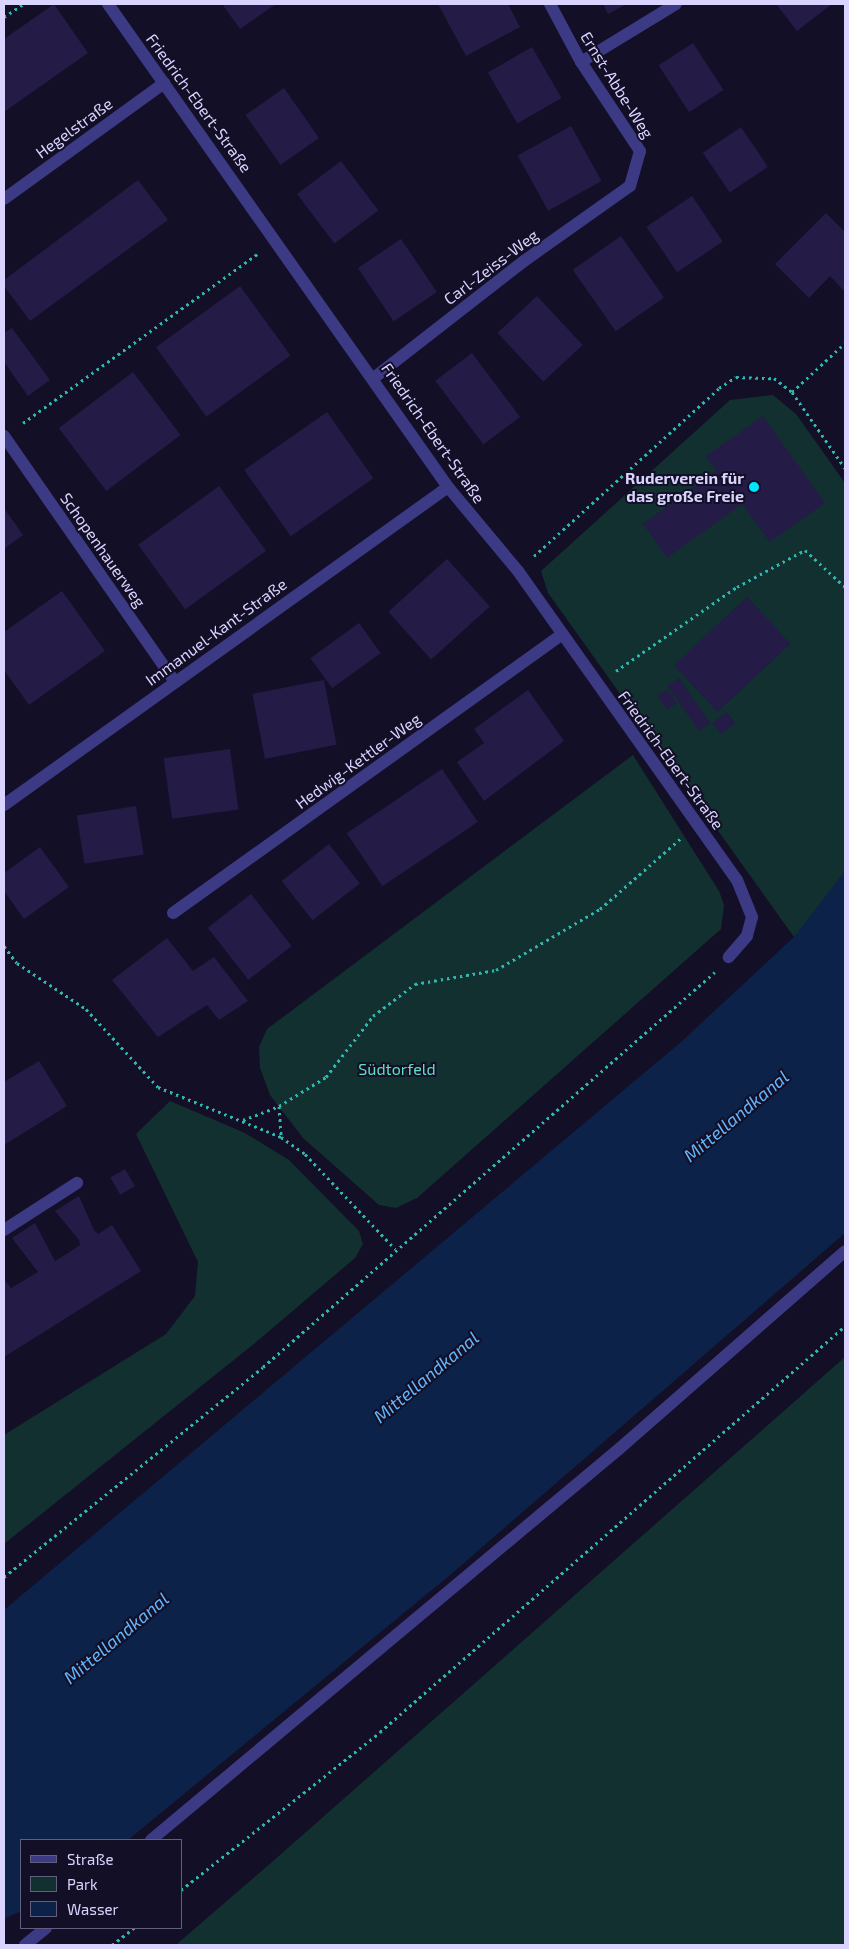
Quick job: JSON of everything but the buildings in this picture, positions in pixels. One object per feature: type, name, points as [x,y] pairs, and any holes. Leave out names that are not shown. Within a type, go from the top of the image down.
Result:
[{"type":"street","name":"Friedrich-Ebert-Straße","points":[[108,4],[375,377],[448,486],[518,572],[737,880],[752,917],[747,936],[729,957]]},
{"type":"street","name":"Ernst-Abbe-Weg","points":[[550,4],[581,62],[640,151],[630,186]]},
{"type":"street","points":[[581,62],[676,4]]},
{"type":"street","name":"Hegelstraße","points":[[4,199],[164,83]]},
{"type":"street","name":"Carl-Zeiss-Weg","points":[[375,377],[524,261],[630,186]]},
{"type":"street","name":"Schopenhauerweg","points":[[4,436],[175,682]]},
{"type":"street","name":"Immanuel-Kant-Straße","points":[[4,805],[448,486]]},
{"type":"street","name":"Hedwig-Kettler-Weg","points":[[173,914],[562,635]]},
{"type":"street","points":[[4,1230],[77,1183]]},
{"type":"street","points":[[152,1839],[619,1449],[845,1251]]},
{"type":"street","points":[[25,1945],[45,1929]]},
{"type":"path","points":[[4,17],[23,4]]},
{"type":"path","points":[[4,436],[277,240]]},
{"type":"path","points":[[792,392],[845,343]]},
{"type":"path","points":[[518,572],[718,388],[736,377],[757,375],[774,378],[792,392],[845,468]]},
{"type":"path","points":[[597,684],[736,587],[805,550],[845,587]]},
{"type":"path","points":[[243,1120],[279,1106],[326,1076],[373,1016],[416,984],[496,970],[600,909],[697,824]]},
{"type":"path","points":[[4,946],[17,963],[86,1009],[158,1087],[281,1137],[315,1164],[395,1249]]},
{"type":"path","points":[[4,1577],[264,1368],[395,1249],[703,984],[729,957]]},
{"type":"path","points":[[279,1106],[281,1137]]},
{"type":"path","points":[[182,1889],[380,1732],[845,1326]]},
{"type":"path","points":[[112,1945],[133,1929]]},
{"type":"green space","points":[[773,395],[796,414],[845,483],[845,891],[794,937],[548,593],[541,571],[730,400]]},
{"type":"green space","name":"Südtorfeld","points":[[633,755],[719,891],[724,905],[721,929],[417,1198],[396,1208],[379,1205],[303,1138],[270,1095],[260,1068],[259,1047],[267,1029]]},
{"type":"green space","points":[[170,1101],[245,1133],[289,1160],[359,1231],[363,1244],[355,1258],[255,1343],[4,1544],[4,1435],[166,1334],[195,1296],[198,1262],[136,1134]]},
{"type":"green space","points":[[845,1357],[845,1945],[177,1944],[272,1862]]},
{"type":"water","name":"Mittellandkanal","points":[[845,871],[845,1233],[450,1575],[129,1839],[20,1839],[20,1911],[4,1919],[4,1610],[681,1042],[794,937]]},
{"type":"place","name":"Ruderverein für das große Freie","points":[[754,487]]}]
